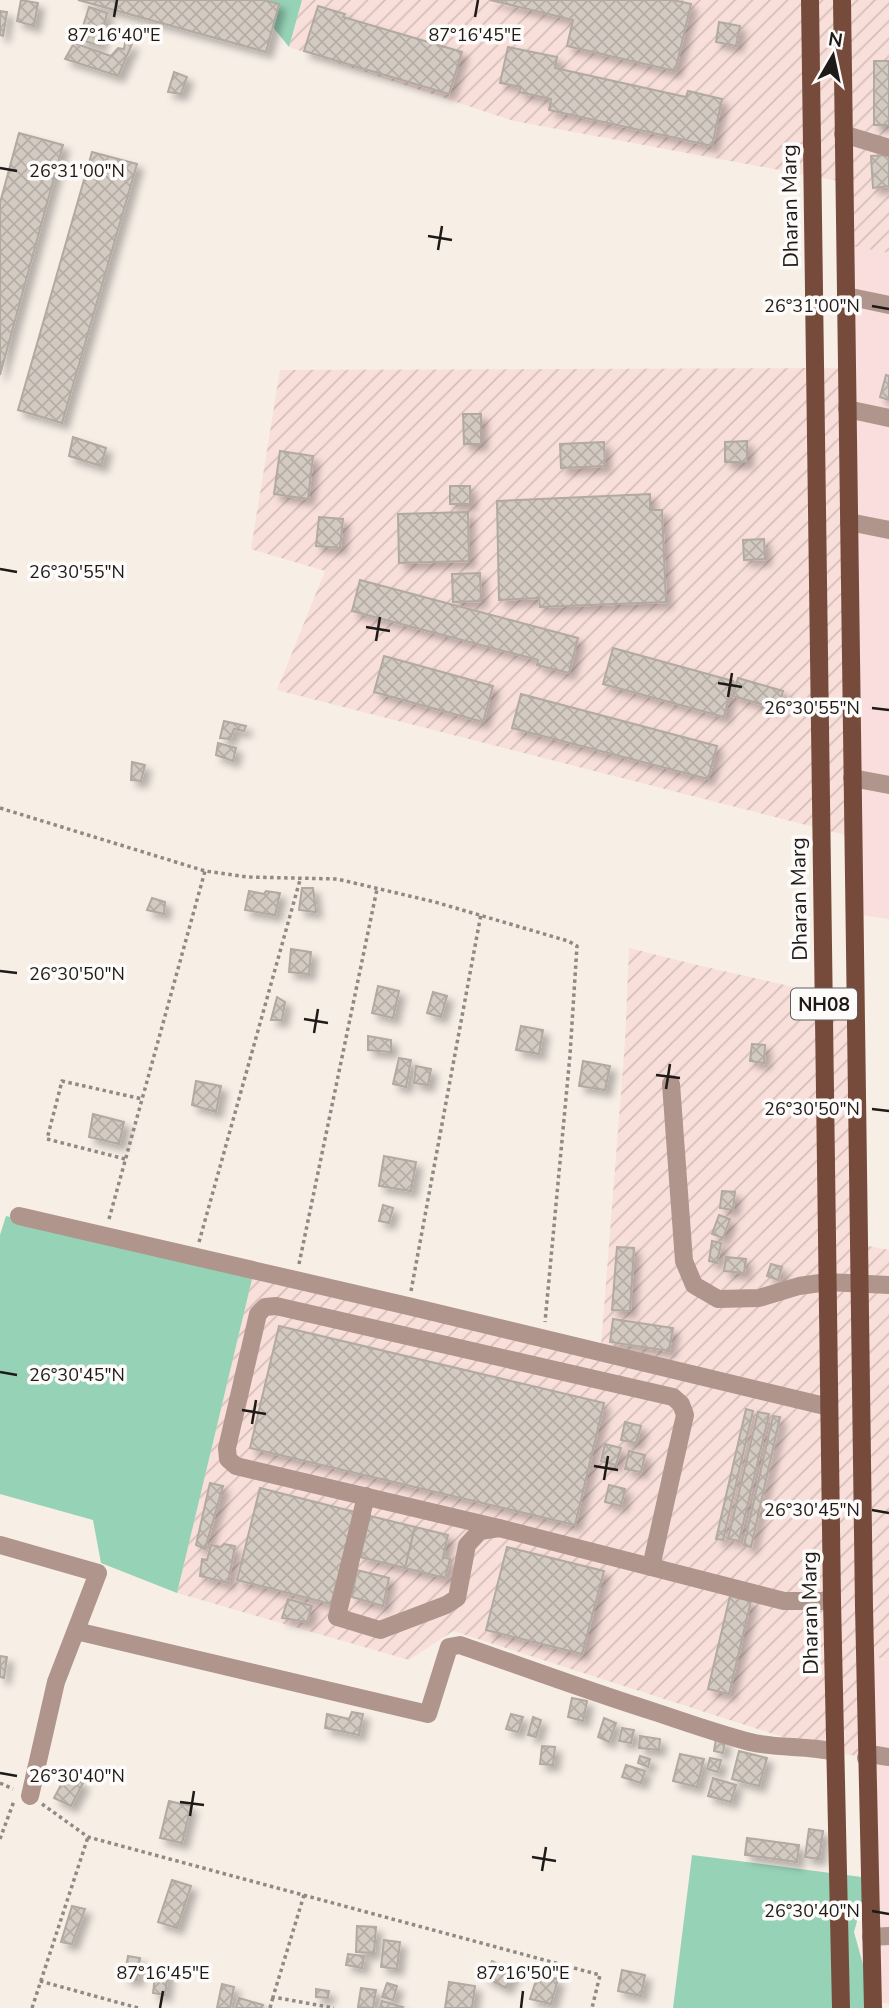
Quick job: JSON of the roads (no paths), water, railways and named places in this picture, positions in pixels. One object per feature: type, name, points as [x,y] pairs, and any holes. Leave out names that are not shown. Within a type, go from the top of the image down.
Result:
[{"type":"main road","name":"Dharan Marg","points":[[810,0],[827,1283],[841,2008]]},
{"type":"main road","name":"NH08","points":[[842,0],[866,1758],[880,1936],[873,2008]]},
{"type":"street","points":[[844,134],[889,148]]},
{"type":"street","points":[[846,296],[889,305]]},
{"type":"street","points":[[847,409],[889,418]]},
{"type":"street","points":[[849,522],[889,530]]},
{"type":"street","points":[[852,778],[889,785]]},
{"type":"street","points":[[671,1084],[684,1261],[694,1285],[718,1299],[759,1298],[799,1286],[827,1283],[859,1283],[889,1288]]},
{"type":"street","points":[[19,1216],[829,1407]]},
{"type":"street","points":[[651,1567],[685,1415],[681,1404],[673,1397],[276,1306],[265,1307],[258,1314],[227,1448],[228,1459],[236,1466],[499,1528],[651,1567],[784,1601],[832,1601]]},
{"type":"street","points":[[366,1496],[337,1616],[380,1630],[446,1605],[457,1598],[467,1545],[480,1531],[499,1528]]},
{"type":"street","points":[[0,1545],[98,1573],[56,1682],[24,1794]]},
{"type":"street","points":[[76,1631],[428,1714],[449,1647],[460,1645],[715,1732],[784,1748],[817,1748],[835,1752]]},
{"type":"street","points":[[866,1758],[876,1755],[889,1757]]}]
